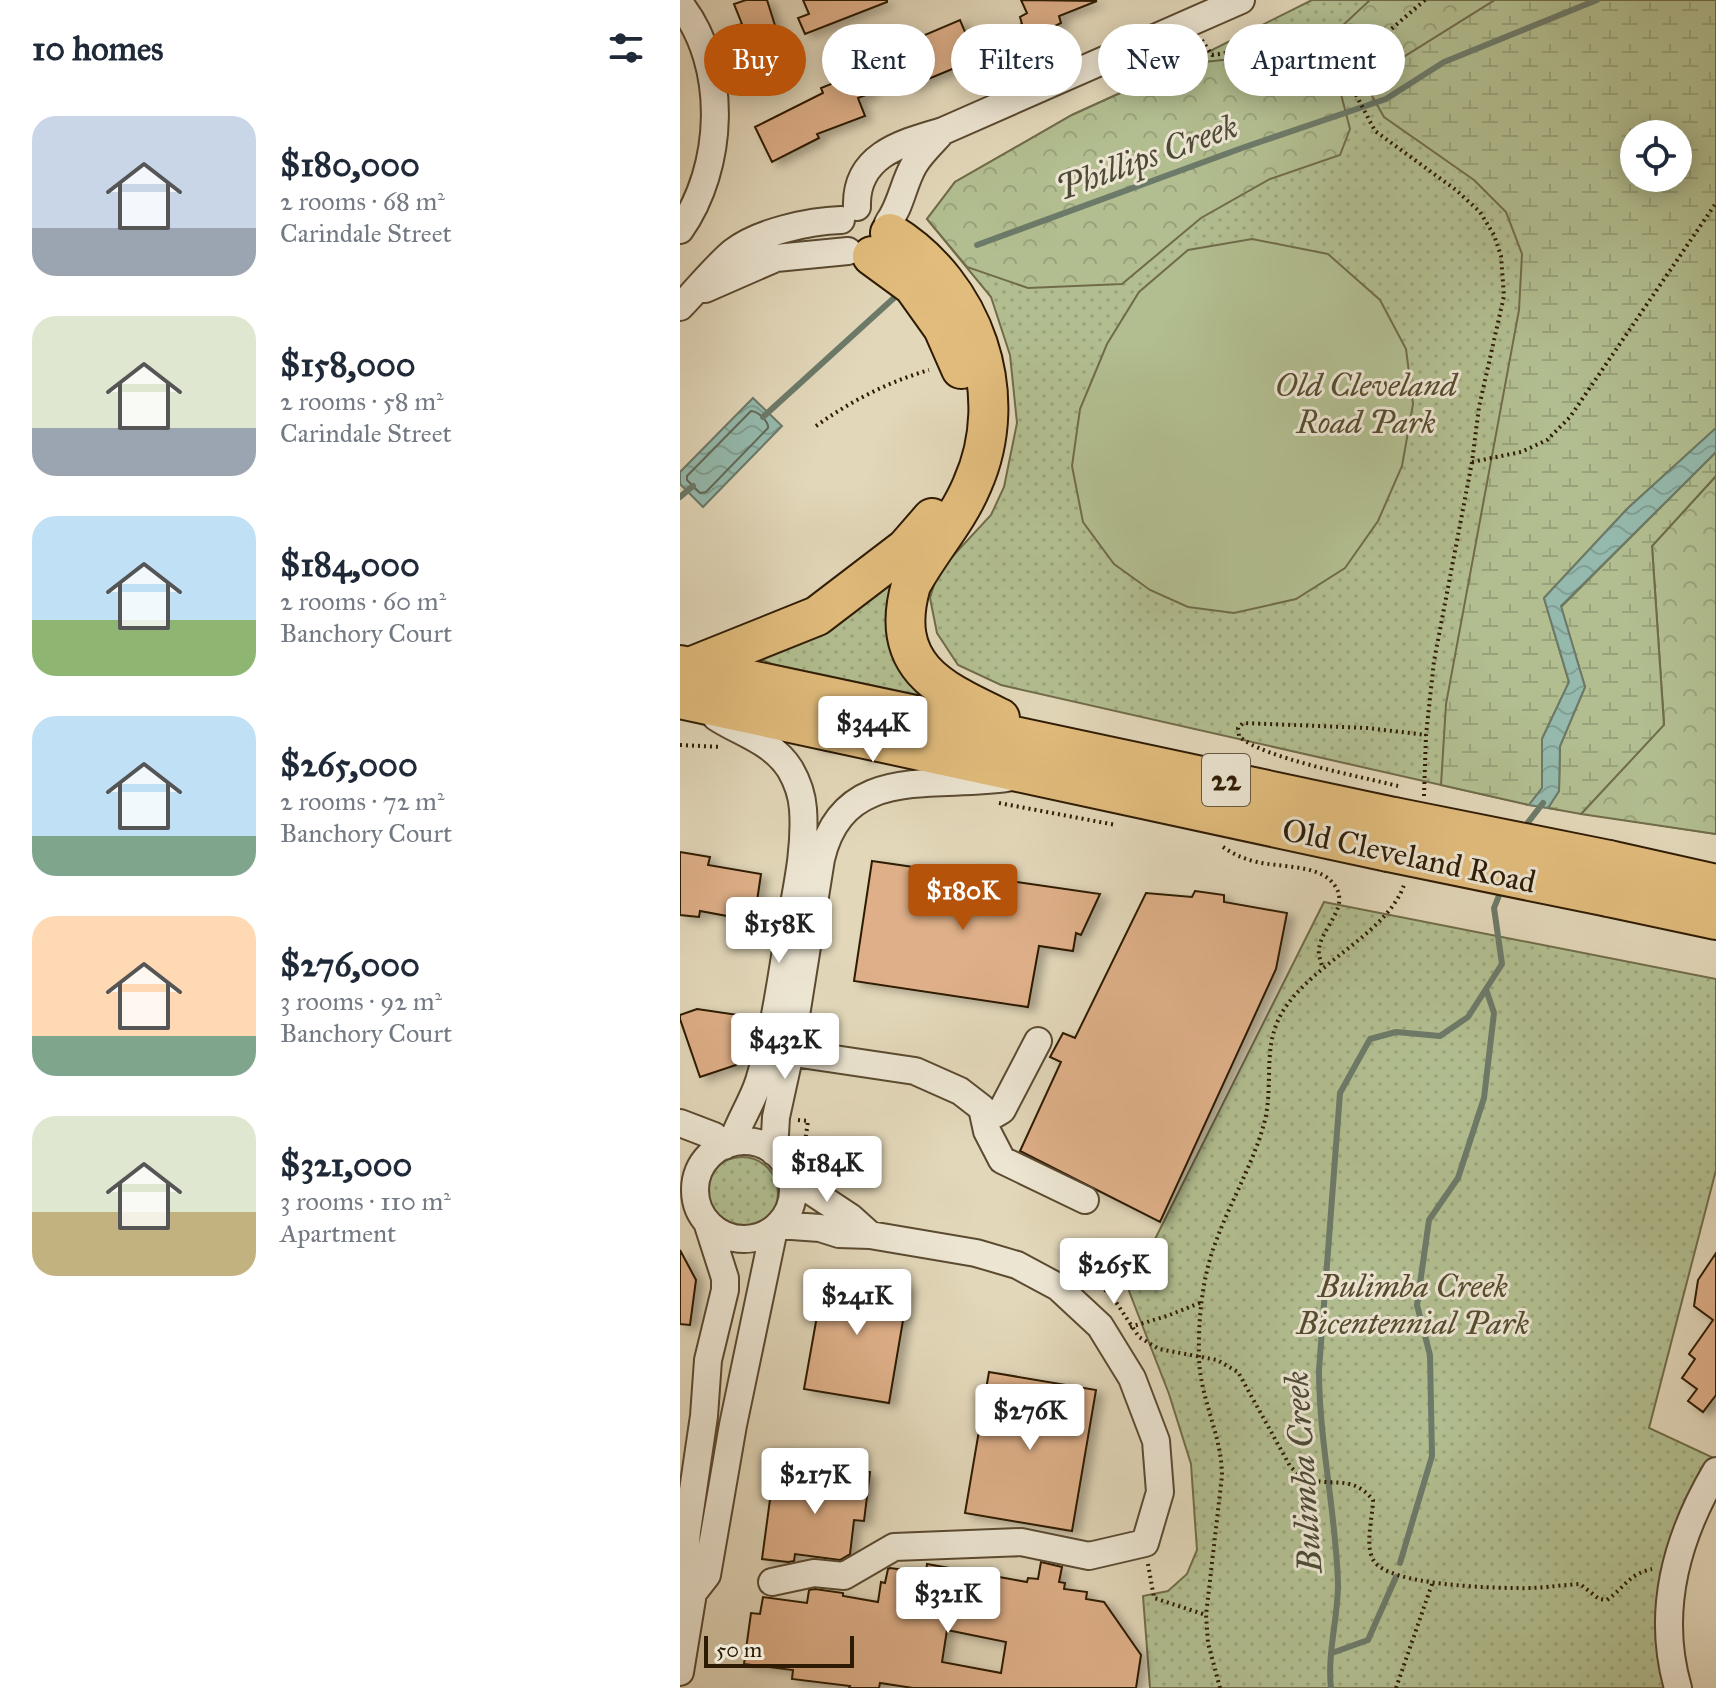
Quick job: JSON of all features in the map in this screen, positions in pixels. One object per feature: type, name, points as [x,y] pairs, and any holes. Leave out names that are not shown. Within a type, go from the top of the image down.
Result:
[{"type":"highway","points":[[686,683],[817,616],[906,548],[921,533],[951,487],[965,448],[969,410],[958,361],[943,328],[913,286],[883,265],[874,241],[904,242],[930,266],[959,304],[983,355],[989,393],[988,434],[971,489],[911,585],[905,615],[910,646],[926,675],[947,693],[1058,746]]},
{"type":"highway","name":"Old Cleveland Road","points":[[686,683],[1058,746],[1402,828],[1608,897],[1716,920]]},
{"type":"highway","name":"Old Cleveland Road","points":[[686,683],[884,742],[1028,775],[1609,860],[1716,884]]},
{"type":"street","points":[[874,241],[839,237],[867,170],[904,142],[943,131],[1240,0]]},
{"type":"street","points":[[680,4],[700,39],[711,80],[715,129],[708,171],[694,211],[680,230]]},
{"type":"street","points":[[685,301],[776,258],[874,241],[897,211],[915,163],[943,131]]},
{"type":"street","points":[[685,301],[733,252],[747,242],[784,229],[872,208],[879,211],[874,241]]},
{"type":"street","points":[[686,683],[733,728],[764,742],[789,767],[801,794],[802,852],[778,1051],[774,1152]]},
{"type":"street","points":[[693,1593],[684,1572],[684,1531],[704,1416],[708,1360],[725,1290],[725,1278],[708,1225],[687,1181],[704,1162],[728,1144],[778,1051],[825,844],[839,819],[864,796],[882,788],[940,781],[981,782],[1028,775]]},
{"type":"street","points":[[985,1120],[1002,1110],[1038,1041]]},
{"type":"street","points":[[778,1051],[915,1071],[960,1091],[982,1108],[1002,1160],[1085,1200]]},
{"type":"street","points":[[680,1123],[728,1144],[747,1141],[774,1152],[785,1163],[802,1172],[814,1191],[870,1235]]},
{"type":"street","points":[[680,1672],[693,1593],[707,1575],[753,1322],[776,1227],[791,1203],[802,1172]]},
{"type":"street","points":[[708,1225],[719,1232],[743,1239],[757,1237],[776,1227],[820,1228],[839,1234],[870,1235],[976,1253],[1017,1265],[1058,1287],[1100,1326],[1132,1378],[1156,1441],[1160,1492],[1145,1543],[1089,1556],[1021,1542],[894,1547],[844,1576],[814,1573],[772,1582]]},
{"type":"street","points":[[1678,1688],[1672,1667],[1668,1617],[1675,1570],[1685,1530],[1716,1471]]},
{"type":"street","points":[[684,1531],[701,1525],[706,1511],[719,1499]]},
{"type":"path","points":[[1397,24],[1425,0]]},
{"type":"path","points":[[1220,1688],[1208,1643],[1206,1615],[1222,1455],[1200,1384],[1202,1302],[1214,1246],[1256,1151],[1266,1116],[1269,1045],[1284,1008],[1307,980],[1387,916],[1402,891],[1402,828],[1427,783],[1426,735],[1434,661],[1472,462],[1479,407],[1504,296],[1501,256],[1494,235],[1480,212],[1456,190],[1375,131],[1368,123],[1357,96]]},
{"type":"path","points":[[1472,462],[1521,452],[1547,440],[1570,417],[1716,203]]},
{"type":"path","points":[[816,426],[843,406],[900,378],[958,361]]},
{"type":"path","points":[[1402,828],[1286,757],[1247,744],[1239,736],[1238,728],[1243,723],[1285,723],[1426,735]]},
{"type":"path","points":[[680,745],[729,748]]},
{"type":"path","points":[[993,802],[1127,827]]},
{"type":"path","points":[[1212,843],[1255,862],[1316,872],[1334,884],[1338,890],[1339,905],[1319,945],[1322,967]]},
{"type":"path","points":[[776,1117],[808,1121],[802,1172]]},
{"type":"path","points":[[1076,1272],[1110,1293],[1139,1337],[1159,1349],[1199,1355],[1230,1365],[1238,1372],[1290,1466],[1301,1478],[1313,1482],[1349,1483],[1364,1489],[1373,1500],[1370,1546],[1373,1560],[1382,1570],[1432,1584],[1520,1589],[1580,1584],[1599,1599],[1607,1600],[1620,1591],[1632,1575],[1656,1569],[1675,1570]]},
{"type":"path","points":[[1130,1327],[1202,1302]]},
{"type":"path","points":[[1145,1543],[1154,1598],[1206,1615]]},
{"type":"path","points":[[1396,1688],[1432,1584]]},
{"type":"green space","name":"Old Cleveland Road Park","points":[[1312,0],[1716,0],[1716,834],[1529,805],[1001,685],[958,665],[937,633],[930,598],[938,572],[991,515],[1004,487],[1017,423],[1010,355],[991,297],[927,219],[955,182],[1072,115],[1114,96],[1208,96],[1208,52],[1224,44],[1224,96],[1405,96],[1405,24],[1264,24]]},
{"type":"green space","points":[[1370,0],[1495,0],[1405,56],[1405,24],[1344,24]]},
{"type":"green space","points":[[1495,0],[1716,0],[1716,428],[1627,509],[1544,598],[1569,682],[1542,739],[1542,788],[1529,805],[1441,785],[1446,704],[1519,310],[1522,254],[1506,212],[1474,180],[1384,117],[1372,96],[1405,96],[1405,56]]},
{"type":"green space","points":[[1224,60],[1224,96],[1341,96],[1350,129],[1340,155],[1270,179],[1201,218],[1122,284],[1028,288],[967,267],[927,219],[955,182],[1072,115],[1114,96],[1208,96],[1208,62]]},
{"type":"green space","points":[[1252,239],[1328,254],[1380,300],[1406,349],[1413,404],[1402,466],[1378,521],[1345,568],[1296,599],[1234,613],[1188,607],[1150,590],[1114,564],[1083,522],[1072,466],[1080,409],[1107,344],[1139,292],[1188,250]]},
{"type":"green space","points":[[1716,452],[1716,476],[1652,546],[1664,725],[1581,814],[1548,808],[1559,791],[1560,746],[1585,687],[1561,607]]},
{"type":"green space","points":[[1716,476],[1716,834],[1581,814],[1664,724],[1652,546]]},
{"type":"green space","points":[[909,574],[937,699],[772,664],[753,656],[852,600]]},
{"type":"green space","name":"Bulimba Creek Bicentennial Park","points":[[1324,902],[1716,979],[1716,1170],[1649,1428],[1716,1459],[1685,1530],[1678,1688],[1150,1688],[1143,1596],[1168,1591],[1187,1574],[1197,1550],[1191,1464],[1169,1394],[1129,1291]]},
{"type":"green space","points":[[742,1157],[762,1163],[772,1173],[778,1193],[772,1213],[762,1223],[742,1229],[722,1223],[712,1213],[706,1193],[712,1173],[722,1163]]},
{"type":"water","points":[[753,398],[782,426],[703,507],[680,484],[680,472]]},
{"type":"water","points":[[1716,428],[1716,452],[1561,606],[1585,687],[1560,746],[1559,791],[1548,808],[1529,805],[1542,788],[1542,739],[1569,682],[1544,598],[1627,509]]},
{"type":"building","points":[[746,0],[767,0],[775,24],[742,24],[734,4]]},
{"type":"building","points":[[803,0],[887,0],[831,24],[822,24],[822,27],[806,34],[806,24],[801,24],[798,18],[809,14]]},
{"type":"building","points":[[1021,0],[1097,1],[1059,16],[1059,24],[1022,24],[1020,17],[1027,13]]},
{"type":"building","points":[[960,20],[962,24],[951,24],[951,70],[935,76],[935,31]]},
{"type":"building","points":[[822,94],[822,96],[863,96],[858,98],[865,116],[817,134],[819,138],[772,162],[755,127]]},
{"type":"building","points":[[680,852],[710,857],[708,865],[761,874],[754,921],[700,911],[699,917],[680,915]]},
{"type":"building","points":[[872,861],[1100,894],[1081,935],[1076,933],[1073,951],[1039,946],[1028,1007],[854,981]]},
{"type":"building","points":[[1195,891],[1224,895],[1224,902],[1287,913],[1276,969],[1160,1222],[1020,1151],[1061,1062],[1050,1057],[1063,1033],[1075,1038],[1146,893],[1192,897]]},
{"type":"building","points":[[697,1009],[745,1016],[736,1065],[700,1077],[680,1019],[680,1015]]},
{"type":"building","points":[[680,1250],[696,1280],[690,1325],[680,1324]]},
{"type":"building","points":[[1716,1253],[1716,1395],[1703,1412],[1688,1401],[1697,1389],[1682,1378],[1695,1359],[1689,1354],[1713,1320],[1694,1306],[1698,1280]]},
{"type":"building","points":[[825,1271],[909,1285],[889,1403],[804,1389]]},
{"type":"building","points":[[989,1372],[1096,1390],[1072,1531],[965,1513]]},
{"type":"building","points":[[838,1468],[870,1472],[864,1521],[854,1520],[850,1554],[840,1560],[795,1554],[794,1561],[788,1562],[762,1559],[771,1492],[781,1493],[784,1472],[836,1479]]},
{"type":"building","points":[[1041,1562],[1062,1567],[1059,1582],[1065,1583],[1064,1589],[1087,1592],[1086,1599],[1104,1602],[1141,1655],[1136,1688],[913,1688],[880,1683],[879,1688],[849,1688],[792,1679],[793,1670],[744,1664],[751,1613],[760,1614],[763,1597],[807,1603],[809,1590],[815,1589],[878,1602],[881,1582],[885,1583],[888,1569],[926,1573],[927,1564],[1027,1582],[1028,1578],[1038,1579]],"holes":[[[947,1630],[1006,1642],[1001,1673],[942,1662]]]},
{"type":"waterway","name":"Phillips Creek","points":[[977,245],[1386,99],[1444,62],[1597,0]]},
{"type":"waterway","name":"Phillips Creek","points":[[763,417],[895,297]]},
{"type":"waterway","name":"Phillips Creek","points":[[680,497],[693,486]]},
{"type":"waterway","name":"Bulimba Creek","points":[[1523,829],[1543,803]]},
{"type":"waterway","name":"Bulimba Creek","points":[[1331,1688],[1330,1662],[1338,1584],[1319,1370],[1340,1093],[1370,1039],[1396,1032],[1440,1036],[1468,1017],[1502,964],[1494,908],[1502,888]]},
{"type":"waterway","points":[[1400,1563],[1432,1456],[1430,1355],[1417,1305],[1429,1220],[1458,1178],[1484,1098],[1494,1013],[1486,989]]},
{"type":"waterway","points":[[1332,1653],[1368,1640],[1396,1577]]}]
